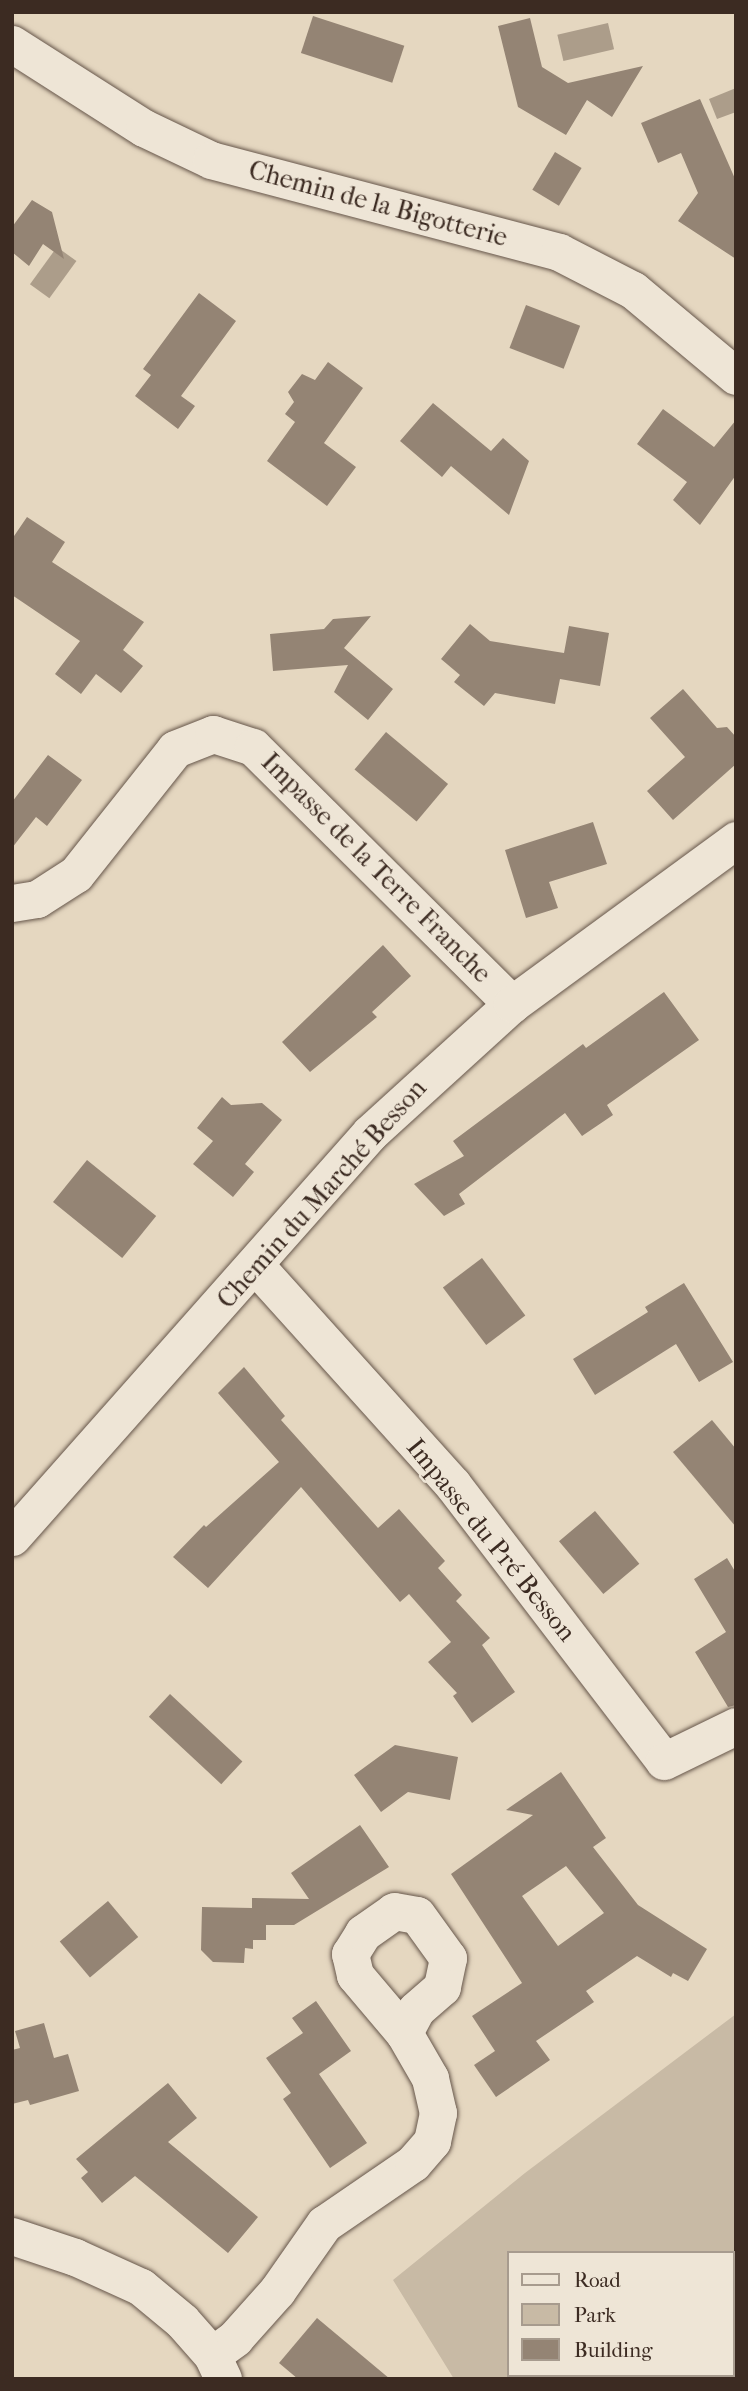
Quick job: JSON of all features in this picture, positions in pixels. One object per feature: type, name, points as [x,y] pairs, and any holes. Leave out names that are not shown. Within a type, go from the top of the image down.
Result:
[{"type":"street","name":"Chemin de la Bigotterie","points":[[12,44],[144,128],[211,160],[559,253],[634,290],[736,376]]},
{"type":"street","name":"Impasse de la Terre Franche","points":[[12,903],[37,899],[76,874],[175,749],[213,734],[253,747],[512,1004]]},
{"type":"street","name":"Chemin du Marché Besson","points":[[12,1537],[370,1133],[512,1004],[736,840]]},
{"type":"street","name":"Impasse du Pré Besson","points":[[255,1265],[453,1485],[664,1761],[736,1726]]},
{"type":"street","points":[[12,2236],[75,2257],[141,2287],[182,2321],[217,2367],[235,2338],[277,2291],[324,2224],[413,2163],[432,2141],[438,2113],[430,2078],[404,2033]]},
{"type":"green space","points":[[736,2014],[736,2379],[454,2379],[393,2280],[525,2173]]},
{"type":"shaded area","points":[[608,23],[614,49],[563,61],[557,35]]},
{"type":"shaded area","points":[[736,88],[736,112],[717,119],[709,99]]},
{"type":"shaded area","points":[[57,247],[76,261],[49,298],[30,284]]},
{"type":"building","points":[[313,16],[404,46],[392,83],[301,53]]},
{"type":"building","points":[[530,18],[542,67],[568,83],[643,66],[612,117],[587,100],[566,135],[518,107],[498,26]]},
{"type":"building","points":[[700,99],[736,181],[736,259],[678,221],[698,193],[681,153],[658,163],[641,123]]},
{"type":"building","points":[[555,152],[582,168],[559,206],[532,190]]},
{"type":"building","points":[[32,200],[52,212],[64,259],[43,244],[29,266],[12,252],[12,227]]},
{"type":"building","points":[[199,293],[236,321],[181,396],[195,406],[178,429],[135,396],[151,375],[143,369]]},
{"type":"building","points":[[526,305],[580,326],[564,369],[510,348]]},
{"type":"building","points":[[328,362],[363,388],[324,443],[356,467],[327,506],[267,461],[295,422],[285,414],[294,402],[288,392],[302,374],[315,380]]},
{"type":"building","points":[[433,403],[491,451],[503,438],[529,461],[509,515],[451,466],[442,477],[400,441]]},
{"type":"building","points":[[663,409],[714,447],[736,420],[736,475],[700,525],[673,500],[687,482],[637,444]]},
{"type":"building","points":[[27,517],[65,542],[52,562],[144,622],[123,650],[143,666],[121,693],[96,674],[81,694],[55,674],[80,641],[12,595],[12,539]]},
{"type":"building","points":[[371,616],[344,648],[393,689],[368,720],[334,692],[348,665],[273,671],[270,634],[324,629],[333,619]]},
{"type":"building","points":[[470,624],[490,641],[564,653],[569,626],[609,633],[600,686],[560,679],[555,704],[495,693],[484,706],[454,682],[460,675],[441,659]]},
{"type":"building","points":[[683,689],[717,728],[727,727],[736,737],[736,764],[673,820],[647,791],[685,757],[650,718]]},
{"type":"building","points":[[386,732],[448,784],[417,822],[355,770]]},
{"type":"building","points":[[48,755],[82,780],[47,826],[36,817],[12,848],[12,802]]},
{"type":"building","points":[[593,822],[607,864],[549,882],[558,908],[526,918],[505,850]]},
{"type":"building","points":[[383,945],[411,976],[372,1012],[377,1017],[310,1072],[282,1042]]},
{"type":"building","points":[[664,992],[699,1040],[607,1105],[613,1115],[582,1136],[565,1113],[459,1194],[465,1204],[444,1216],[414,1184],[464,1156],[453,1141],[583,1044],[586,1048]]},
{"type":"building","points":[[222,1097],[231,1105],[262,1103],[282,1120],[245,1164],[254,1172],[233,1197],[193,1164],[213,1141],[197,1128]]},
{"type":"building","points":[[87,1160],[156,1216],[122,1258],[53,1202]]},
{"type":"building","points":[[482,1258],[525,1316],[486,1345],[443,1287]]},
{"type":"building","points":[[684,1283],[733,1362],[699,1382],[676,1344],[595,1395],[573,1359],[648,1312],[645,1307]]},
{"type":"building","points":[[244,1367],[285,1416],[281,1420],[378,1528],[399,1509],[445,1561],[438,1568],[462,1595],[456,1601],[490,1638],[482,1645],[515,1692],[472,1723],[453,1696],[457,1693],[428,1662],[451,1642],[409,1594],[400,1602],[301,1487],[208,1588],[173,1557],[204,1525],[206,1527],[279,1462],[218,1393]]},
{"type":"building","points":[[712,1420],[736,1449],[736,1527],[673,1452]]},
{"type":"building","points":[[595,1511],[639,1564],[603,1594],[559,1541]]},
{"type":"building","points":[[727,1558],[736,1573],[736,1705],[728,1707],[695,1652],[726,1632],[694,1579]]},
{"type":"building","points":[[170,1694],[242,1762],[221,1784],[149,1717]]},
{"type":"building","points":[[395,1745],[458,1757],[450,1800],[408,1792],[381,1812],[354,1775]]},
{"type":"building","points":[[561,1772],[606,1838],[593,1847],[638,1905],[707,1949],[688,1981],[673,1973],[671,1977],[637,1956],[586,1991],[594,2002],[536,2041],[550,2060],[496,2097],[474,2065],[495,2051],[472,2016],[522,1983],[451,1874],[533,1815],[506,1810]],"holes":[[[566,1866],[604,1913],[558,1946],[522,1896]]]},
{"type":"building","points":[[360,1825],[389,1867],[294,1925],[266,1925],[266,1940],[253,1940],[253,1949],[245,1948],[244,1963],[213,1962],[201,1950],[202,1907],[252,1908],[252,1898],[309,1899],[291,1873]]},
{"type":"building","points":[[108,1901],[138,1937],[90,1977],[60,1941]]},
{"type":"building","points":[[316,2001],[351,2051],[319,2074],[367,2143],[330,2168],[283,2099],[291,2093],[266,2058],[303,2033],[292,2018]]},
{"type":"building","points":[[44,2023],[54,2058],[68,2054],[79,2091],[30,2105],[28,2100],[12,2104],[12,2050],[20,2048],[15,2031]]},
{"type":"building","points":[[168,2083],[197,2118],[168,2142],[258,2217],[228,2253],[135,2176],[102,2203],[81,2178],[88,2172],[76,2159]]},
{"type":"building","points":[[317,2318],[390,2379],[298,2379],[279,2363]]}]
